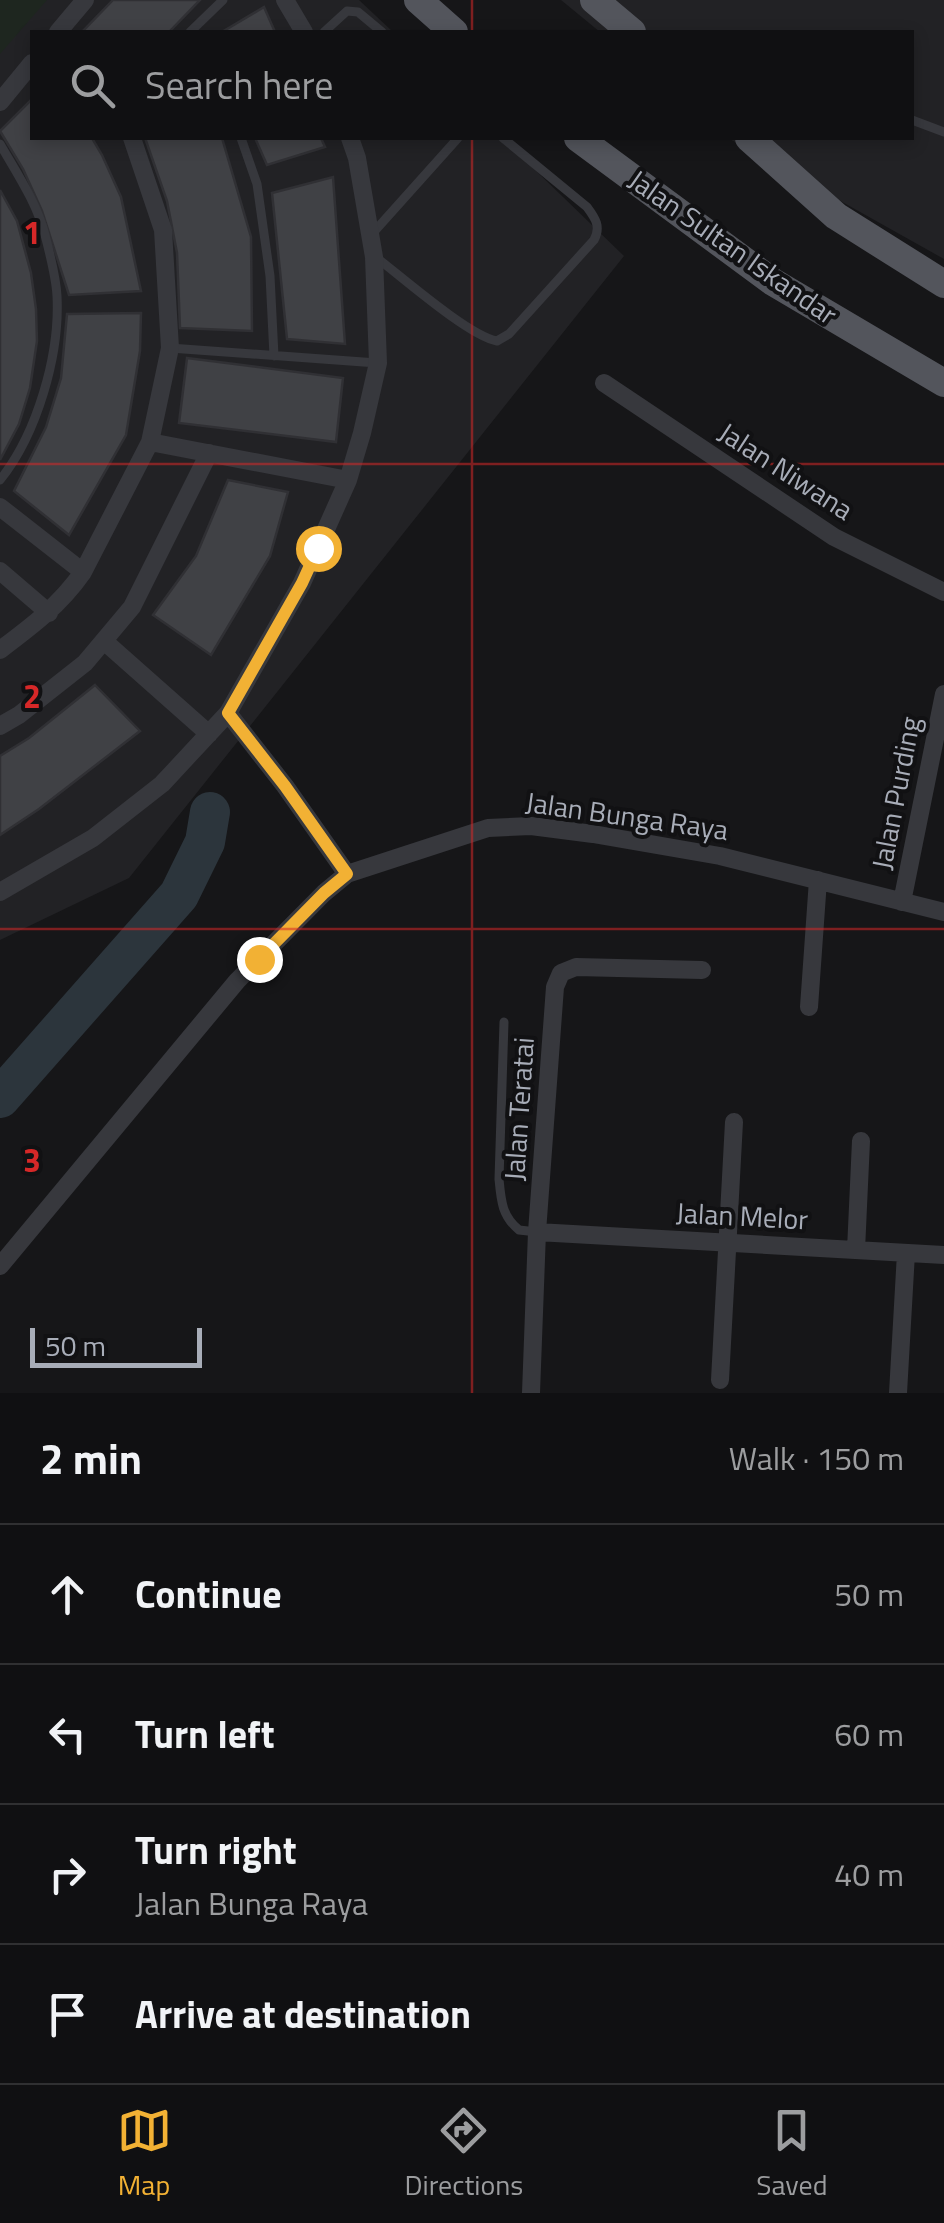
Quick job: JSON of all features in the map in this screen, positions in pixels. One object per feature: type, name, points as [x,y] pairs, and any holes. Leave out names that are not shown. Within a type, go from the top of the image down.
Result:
[{"type":"main road","points":[[418,0],[452,30]]},
{"type":"main road","points":[[594,0],[630,30]]},
{"type":"main road","name":"Jalan Sultan Iskandar","points":[[581,140],[773,282],[944,383]]},
{"type":"main road","points":[[751,140],[836,216],[944,284]]},
{"type":"street","points":[[60,30],[85,0]]},
{"type":"street","points":[[285,0],[303,30]]},
{"type":"street","points":[[0,102],[30,65]]},
{"type":"street","points":[[0,650],[49,613],[69,592],[150,442],[170,348],[164,230],[133,140]]},
{"type":"street","points":[[0,892],[93,838],[162,784],[228,713],[302,583],[348,480],[378,363],[374,257],[351,140]]},
{"type":"street","name":"Jalan Niwana","points":[[604,384],[834,537],[944,592]]},
{"type":"street","points":[[150,442],[348,480]]},
{"type":"street","points":[[0,726],[86,663],[132,607],[209,453]]},
{"type":"street","points":[[0,506],[82,572]]},
{"type":"street","points":[[0,572],[49,613]]},
{"type":"street","points":[[104,640],[209,734]]},
{"type":"street","name":"Jalan Purding","points":[[902,902],[944,694]]},
{"type":"street","points":[[228,713],[347,874]]},
{"type":"street","name":"Jalan Bunga Raya","points":[[0,1266],[238,982],[347,874],[488,828],[531,826],[720,856],[944,912]]},
{"type":"street","points":[[809,1007],[818,880]]},
{"type":"street","name":"Jalan Teratai","points":[[531,1393],[537,1232],[555,986],[561,973],[576,967],[702,970]]},
{"type":"street","points":[[720,1380],[734,1122]]},
{"type":"street","points":[[856,1250],[861,1141]]},
{"type":"street","name":"Jalan Melor","points":[[537,1232],[944,1255]]},
{"type":"street","points":[[898,1393],[906,1253]]},
{"type":"lane","points":[[192,30],[222,0]]},
{"type":"lane","points":[[326,30],[347,11],[358,12],[380,30]]},
{"type":"lane","points":[[914,121],[944,132]]},
{"type":"lane","points":[[242,140],[257,184],[270,276],[274,356]]},
{"type":"lane","points":[[371,236],[456,140]]},
{"type":"lane","points":[[374,257],[487,339],[498,341],[508,334],[598,232],[596,219],[587,207],[506,140]]},
{"type":"lane","points":[[0,144],[44,232],[57,296],[54,348],[44,390],[31,427],[0,480]]},
{"type":"lane","points":[[170,348],[378,363]]},
{"type":"lane","points":[[504,1022],[501,1204],[519,1230],[537,1232]]},
{"type":"shaded area","points":[[0,0],[359,0],[391,30],[30,30],[30,140],[504,140],[624,256],[129,878],[0,940]]},
{"type":"shaded area","points":[[0,0],[47,0],[0,54]]},
{"type":"shaded area","points":[[561,0],[944,0],[944,259],[732,140],[914,140],[914,30],[598,30]]},
{"type":"building","points":[[113,0],[200,0],[171,30],[84,30]]},
{"type":"building","points":[[264,7],[274,30],[225,30]]},
{"type":"building","points":[[30,101],[30,140],[93,140],[121,197],[141,291],[69,295],[42,211],[0,131]]},
{"type":"building","points":[[146,140],[223,140],[251,237],[252,331],[180,328],[177,253],[167,201]]},
{"type":"building","points":[[256,140],[322,140],[325,147],[267,165]]},
{"type":"building","points":[[333,177],[345,344],[287,339],[272,193]]},
{"type":"building","points":[[0,190],[17,221],[31,273],[37,341],[30,388],[19,424],[0,460]]},
{"type":"building","points":[[141,313],[140,351],[126,435],[69,535],[14,491],[46,427],[61,378],[67,314]]},
{"type":"building","points":[[187,358],[343,378],[336,442],[179,423]]},
{"type":"building","points":[[228,480],[288,492],[270,556],[211,655],[153,615],[196,556]]},
{"type":"building","points":[[95,685],[140,731],[0,835],[0,756]]},
{"type":"waterway","points":[[0,1098],[179,895],[205,842],[210,812]]},
{"type":"route","points":[[259,959],[347,874],[228,713],[318,548]]}]
